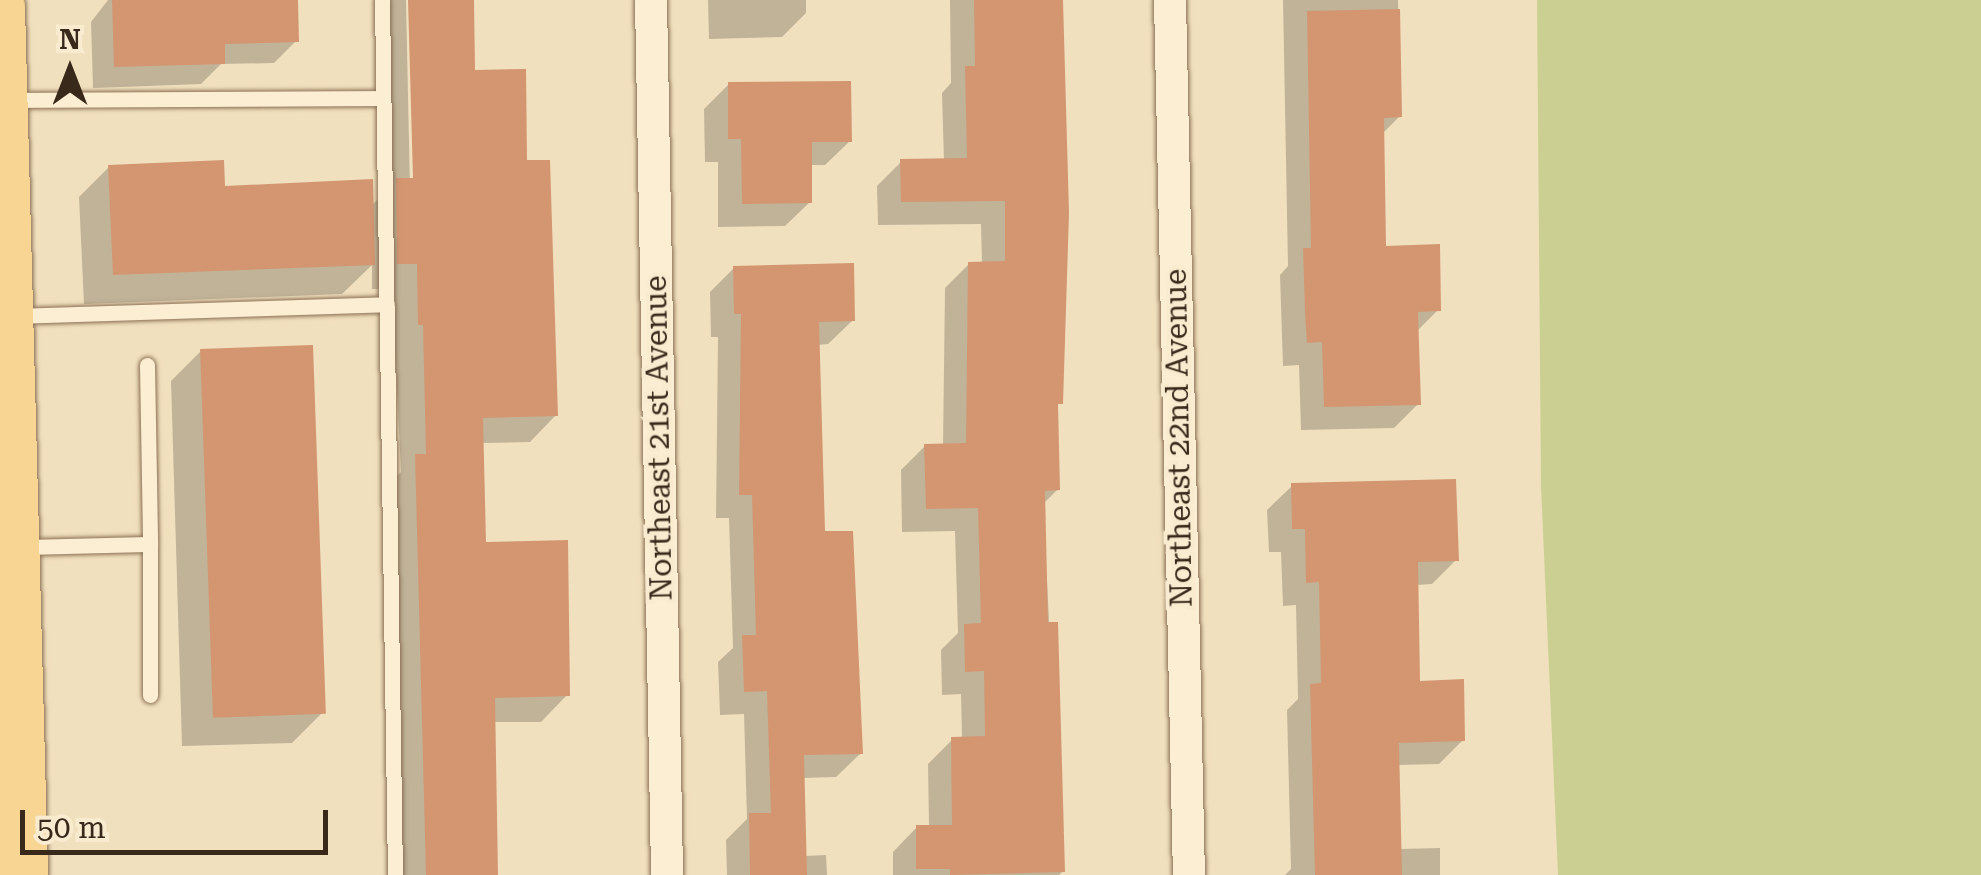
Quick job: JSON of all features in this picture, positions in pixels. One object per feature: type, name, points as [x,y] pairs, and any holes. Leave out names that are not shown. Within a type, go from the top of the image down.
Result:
[{"type":"main road","points":[[0,6],[22,875]]},
{"type":"street","name":"Northeast 21st Avenue","points":[[652,0],[667,875]]},
{"type":"street","name":"Northeast 22nd Avenue","points":[[1170,0],[1189,875]]},
{"type":"lane","points":[[382,0],[395,875]]},
{"type":"lane","points":[[3,100],[384,98]]},
{"type":"lane","points":[[6,304],[386,304]]},
{"type":"lane","points":[[147,365],[150,695]]},
{"type":"lane","points":[[14,547],[150,544]]},
{"type":"green space","points":[[1537,0],[1981,0],[1981,875],[1558,875],[1541,486]]},
{"type":"building","points":[[112,0],[298,0],[299,42],[225,44],[225,64],[114,67]]},
{"type":"building","points":[[408,0],[474,0],[475,70],[526,69],[527,160],[550,160],[558,416],[483,418],[486,542],[568,540],[570,696],[495,698],[498,875],[426,875],[415,454],[426,454],[423,325],[418,325],[417,264],[397,264],[396,178],[413,178]]},
{"type":"building","points":[[974,0],[1063,0],[1069,213],[1063,404],[1058,404],[1060,490],[1045,491],[1048,622],[1058,622],[1065,872],[950,875],[950,869],[916,869],[916,825],[952,825],[951,737],[985,736],[984,671],[965,672],[964,624],[981,623],[978,508],[926,509],[924,444],[966,443],[968,262],[1005,261],[1005,201],[901,202],[900,159],[967,158],[965,66],[975,66]]},
{"type":"building","points":[[1400,9],[1402,117],[1384,118],[1386,246],[1440,244],[1441,311],[1418,312],[1421,405],[1324,407],[1322,342],[1307,343],[1305,311],[1303,248],[1311,248],[1307,11]]},
{"type":"building","points":[[851,81],[852,142],[812,142],[812,203],[742,204],[741,139],[728,139],[728,82]]},
{"type":"building","points":[[224,160],[225,186],[373,179],[375,265],[113,275],[108,165]]},
{"type":"building","points":[[854,263],[855,321],[819,322],[825,531],[853,531],[863,754],[804,755],[807,875],[750,875],[749,813],[771,813],[767,691],[744,692],[742,635],[756,635],[752,495],[739,495],[741,314],[734,314],[733,266]]},
{"type":"building","points":[[313,345],[326,714],[213,718],[200,349]]},
{"type":"building","points":[[1456,479],[1459,561],[1418,562],[1420,681],[1464,679],[1465,741],[1399,743],[1402,875],[1315,875],[1310,684],[1321,683],[1319,582],[1306,583],[1305,529],[1292,529],[1291,483]]}]
